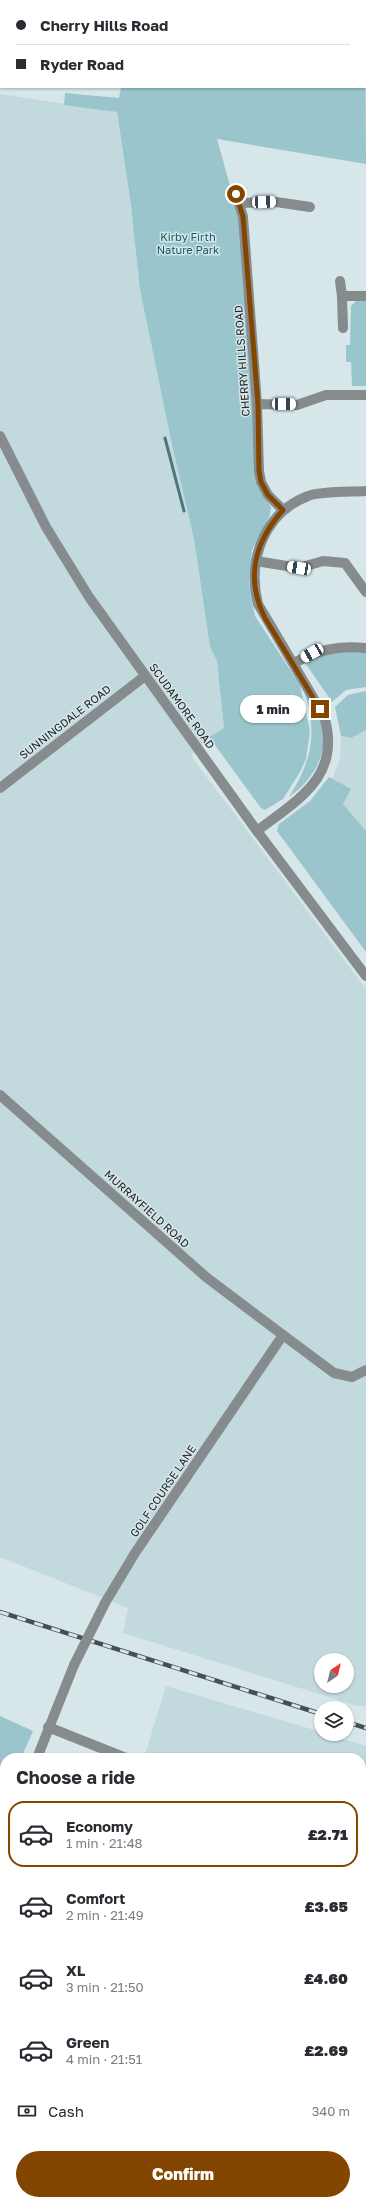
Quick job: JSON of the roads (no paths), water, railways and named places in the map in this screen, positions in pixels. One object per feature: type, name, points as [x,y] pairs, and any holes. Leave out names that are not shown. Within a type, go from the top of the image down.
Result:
[{"type":"street","name":"CHERRY HILLS ROAD","points":[[235,190],[243,217],[258,404],[261,482],[268,495],[283,510]]},
{"type":"street","points":[[240,203],[276,202],[310,207]]},
{"type":"street","points":[[340,281],[343,328]]},
{"type":"street","points":[[342,296],[366,296]]},
{"type":"street","points":[[258,404],[297,405],[326,395],[366,395]]},
{"type":"street","name":"SCUDAMORE ROAD","points":[[0,436],[46,527],[89,597],[257,831],[366,976]]},
{"type":"street","points":[[257,831],[303,795],[313,785],[325,765],[329,747],[329,731],[324,716],[294,663],[273,632],[258,604],[254,586],[256,561],[265,534],[283,510],[310,495],[366,491]]},
{"type":"street","points":[[256,561],[299,568],[323,561],[345,563],[366,592]]},
{"type":"street","points":[[294,663],[312,653],[334,648],[366,648]]},
{"type":"street","name":"SUNNINGDALE ROAD","points":[[0,788],[146,676]]},
{"type":"street","name":"MURRAYFIELD ROAD","points":[[0,1095],[206,1277],[283,1335]]},
{"type":"street","points":[[283,1335],[334,1373],[352,1377],[366,1370]]},
{"type":"street","name":"GOLF COURSE LANE","points":[[39,1753],[74,1665],[105,1603],[135,1553],[283,1335]]},
{"type":"street","points":[[48,1727],[113,1753]]},
{"type":"waterway","points":[[165,438],[184,511]]},
{"type":"railway","points":[[0,1612],[314,1712]]},
{"type":"railway","points":[[354,1724],[366,1728]]},
{"type":"park label","name":"Kirby Firth Nature Park","points":[[188,243]]}]
